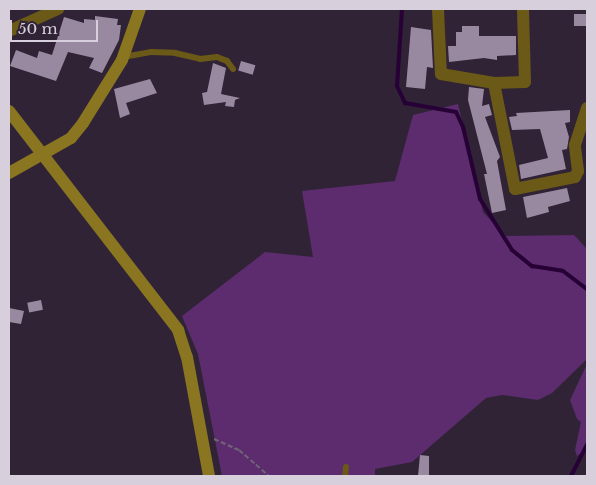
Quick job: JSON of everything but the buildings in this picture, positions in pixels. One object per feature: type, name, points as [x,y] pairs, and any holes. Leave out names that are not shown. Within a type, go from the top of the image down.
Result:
[{"type":"street","points":[[9,31],[58,9]]},
{"type":"street","points":[[9,173],[42,157],[71,138],[83,123],[123,57],[140,9]]},
{"type":"street","points":[[438,9],[441,74],[494,83],[525,82],[523,9]]},
{"type":"street","points":[[494,83],[516,189],[575,177],[578,171],[575,145],[587,108]]},
{"type":"street","points":[[9,111],[42,157],[178,330],[186,349],[209,476]]},
{"type":"lane","points":[[123,57],[151,52],[175,53],[200,59],[217,57],[227,61],[233,69]]},
{"type":"lane","points":[[345,476],[346,467]]},
{"type":"path","points":[[201,433],[239,450],[269,476]]},
{"type":"shaded area","points":[[458,104],[483,212],[506,236],[574,235],[587,249],[587,359],[552,393],[538,400],[502,395],[486,398],[412,462],[375,469],[375,476],[222,476],[198,354],[182,316],[265,252],[313,257],[302,191],[395,181],[413,115]]},
{"type":"shaded area","points":[[587,364],[587,449],[577,456],[575,450],[581,422],[577,419],[570,400]]},
{"type":"waterway","points":[[402,9],[397,86],[405,103],[456,112],[463,127],[480,199],[512,250],[532,266],[563,271],[587,289]]},
{"type":"waterway","points":[[571,476],[587,444]]}]
